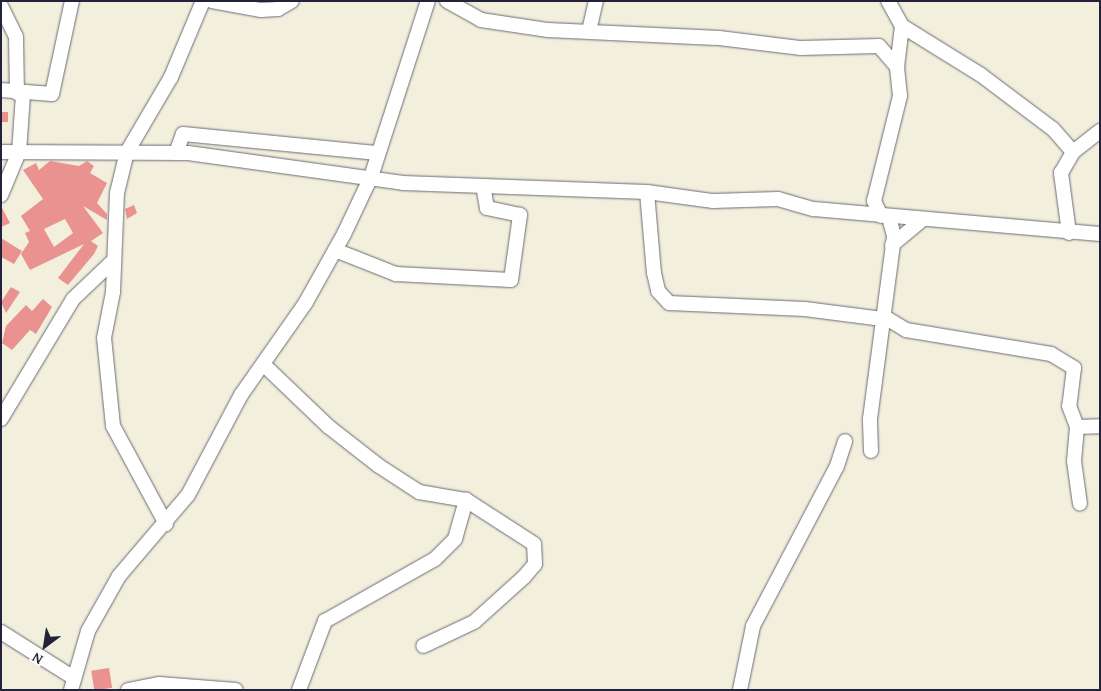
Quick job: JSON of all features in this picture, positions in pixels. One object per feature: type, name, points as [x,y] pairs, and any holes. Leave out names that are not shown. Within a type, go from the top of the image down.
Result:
[{"type":"street","points":[[1,90],[46,97],[55,90],[72,1]]},
{"type":"street","points":[[166,524],[113,426],[104,346],[117,193],[127,152],[171,77],[203,1]]},
{"type":"street","points":[[212,1],[262,10],[278,9],[292,1]]},
{"type":"street","points":[[1,632],[73,684],[88,631],[119,576],[166,524],[335,250],[371,177],[428,1]]},
{"type":"street","points":[[447,1],[481,20],[589,31],[719,38],[801,48],[873,45],[884,48],[896,67]]},
{"type":"street","points":[[589,31],[596,1]]},
{"type":"street","points":[[888,1],[902,26],[981,75],[1053,129],[1073,152]]},
{"type":"street","points":[[1,6],[16,37],[20,94],[18,152],[1,195]]},
{"type":"street","points":[[871,451],[870,420],[892,245],[885,217],[874,201],[890,130],[900,106],[896,67],[902,26]]},
{"type":"street","points":[[1068,233],[1060,181],[1073,152],[1100,131]]},
{"type":"street","points":[[176,153],[183,134],[378,153]]},
{"type":"street","points":[[1,152],[176,153],[371,177],[403,183],[647,192],[714,201],[778,199],[814,209],[885,217],[1068,233],[1100,234]]},
{"type":"street","points":[[335,250],[396,274],[511,280],[520,215],[487,208],[483,186]]},
{"type":"street","points":[[647,192],[654,273],[658,291],[668,303],[805,309],[883,318],[906,330],[1042,352],[1070,365],[1075,372],[1069,406],[1077,427],[1074,461],[1080,504]]},
{"type":"street","points":[[892,245],[923,219]]},
{"type":"street","points":[[1,419],[73,299],[112,262]]},
{"type":"street","points":[[263,364],[329,428],[379,466],[419,492],[466,500],[527,536],[537,558],[524,577],[474,622],[424,646]]},
{"type":"street","points":[[1077,427],[1100,426]]},
{"type":"street","points":[[740,690],[753,626],[829,481],[845,442]]},
{"type":"street","points":[[299,690],[325,621],[435,559],[455,539],[466,500]]},
{"type":"street","points":[[128,690],[158,687],[236,690]]},
{"type":"building","points":[[1,112],[8,112],[8,122],[1,122]]},
{"type":"building","points":[[50,161],[79,166],[87,161],[94,166],[90,173],[107,183],[97,203],[107,214],[107,220],[83,206],[103,233],[91,241],[98,246],[94,254],[68,285],[58,278],[84,244],[30,270],[21,254],[29,242],[25,233],[30,231],[21,216],[43,199],[23,170],[36,163],[39,170]],"holes":[[[65,219],[73,233],[54,247],[44,229]]]},
{"type":"building","points":[[134,205],[137,213],[127,219],[125,209]]},
{"type":"building","points":[[1,206],[10,223],[1,227]]},
{"type":"building","points":[[1,238],[22,251],[14,264],[1,257]]},
{"type":"building","points":[[11,287],[20,292],[6,313],[1,302]]},
{"type":"building","points":[[43,299],[52,307],[36,334],[30,330],[12,350],[2,343],[6,326],[26,305],[32,311]]},
{"type":"building","points":[[109,668],[112,688],[94,690],[91,671]]}]
